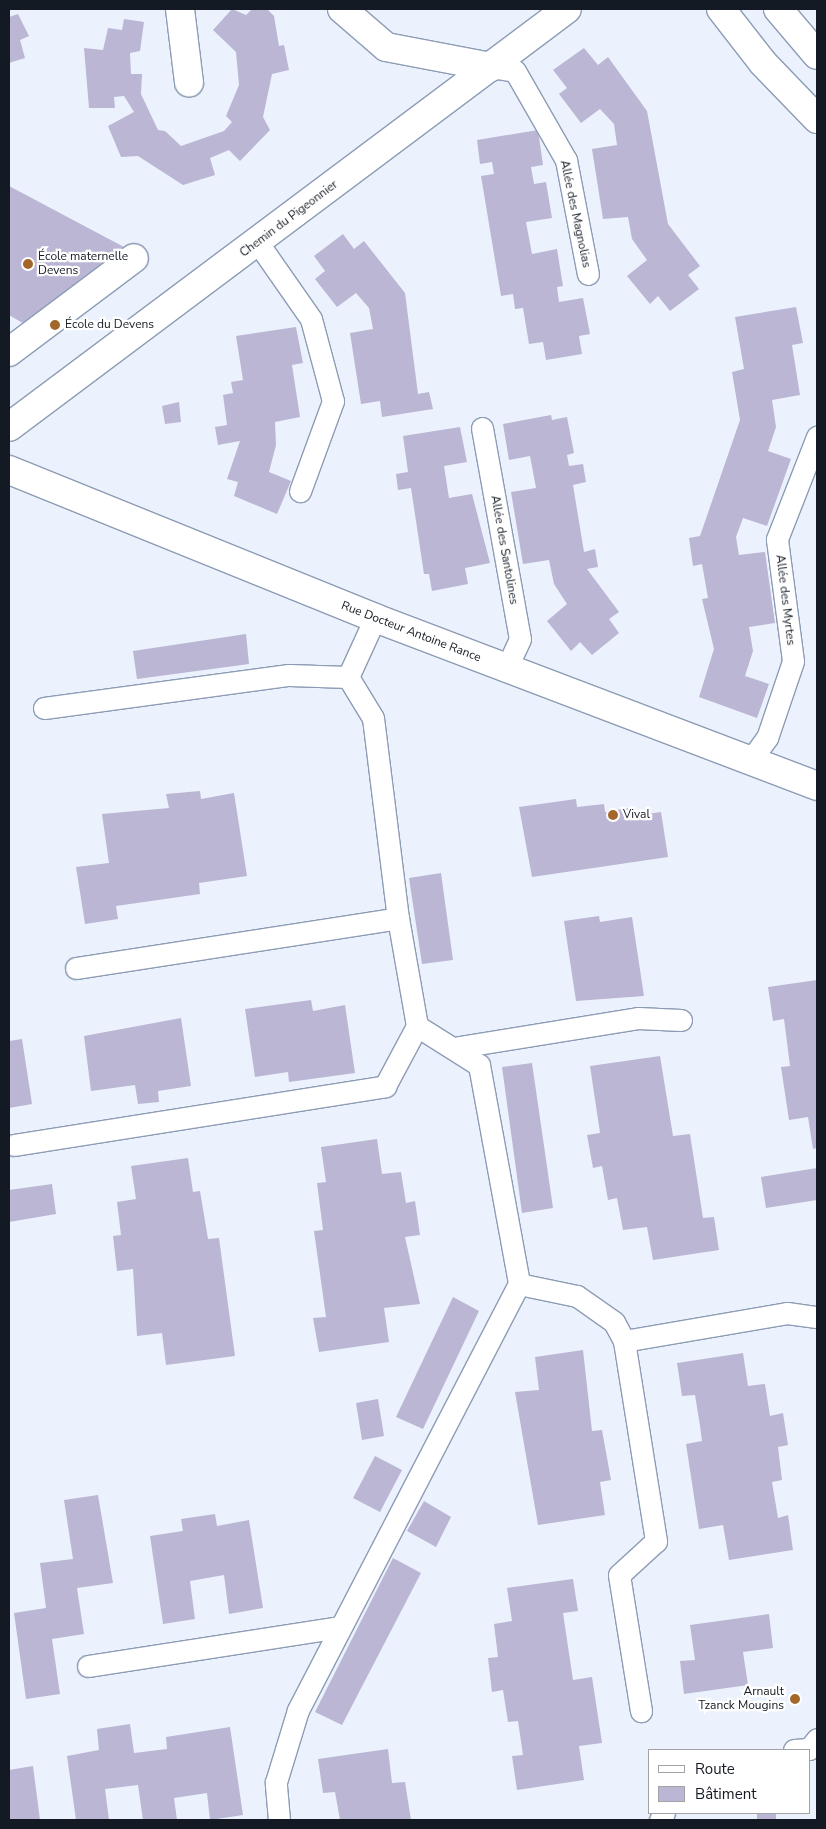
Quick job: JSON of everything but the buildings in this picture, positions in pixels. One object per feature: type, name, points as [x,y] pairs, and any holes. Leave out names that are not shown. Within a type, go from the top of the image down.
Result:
[{"type":"street","points":[[180,9],[189,82]]},
{"type":"street","points":[[342,9],[386,47],[491,67]]},
{"type":"street","name":"Chemin du Pigeonnier","points":[[9,427],[258,243],[567,9]]},
{"type":"street","points":[[721,9],[763,63],[817,119]]},
{"type":"street","points":[[778,10],[817,55]]},
{"type":"street","points":[[9,352],[134,258]]},
{"type":"street","name":"Rue Docteur Antoine Rance","points":[[9,470],[375,618],[817,786]]},
{"type":"lane","name":"Allée des Magnolias","points":[[491,67],[515,71],[566,160],[588,274]]},
{"type":"lane","points":[[258,243],[311,319],[333,401],[300,492]]},
{"type":"lane","name":"Allée des Santolines","points":[[482,428],[520,639],[506,669]]},
{"type":"lane","name":"Allée des Myrtes","points":[[750,761],[767,738],[792,661],[777,539],[817,437]]},
{"type":"lane","points":[[348,677],[375,618]]},
{"type":"lane","points":[[44,708],[289,675],[348,677]]},
{"type":"lane","points":[[14,1146],[385,1086],[418,1026],[398,918],[373,718],[348,677]]},
{"type":"lane","points":[[76,968],[398,918]]},
{"type":"lane","points":[[453,1048],[638,1018],[681,1020]]},
{"type":"lane","points":[[279,1820],[276,1782],[298,1710],[519,1284],[479,1065],[418,1026]]},
{"type":"lane","points":[[519,1284],[577,1296],[614,1322],[624,1341],[656,1540],[619,1574],[641,1711]]},
{"type":"lane","points":[[624,1341],[787,1313],[817,1317]]},
{"type":"lane","points":[[88,1666],[340,1627]]},
{"type":"place","name":"École maternelle Devens","points":[[28,264]]},
{"type":"place","name":"École du Devens","points":[[55,325]]},
{"type":"place","name":"Vival","points":[[613,815]]},
{"type":"place","name":"Arnault Tzanck Mougins","points":[[795,1699]]}]
